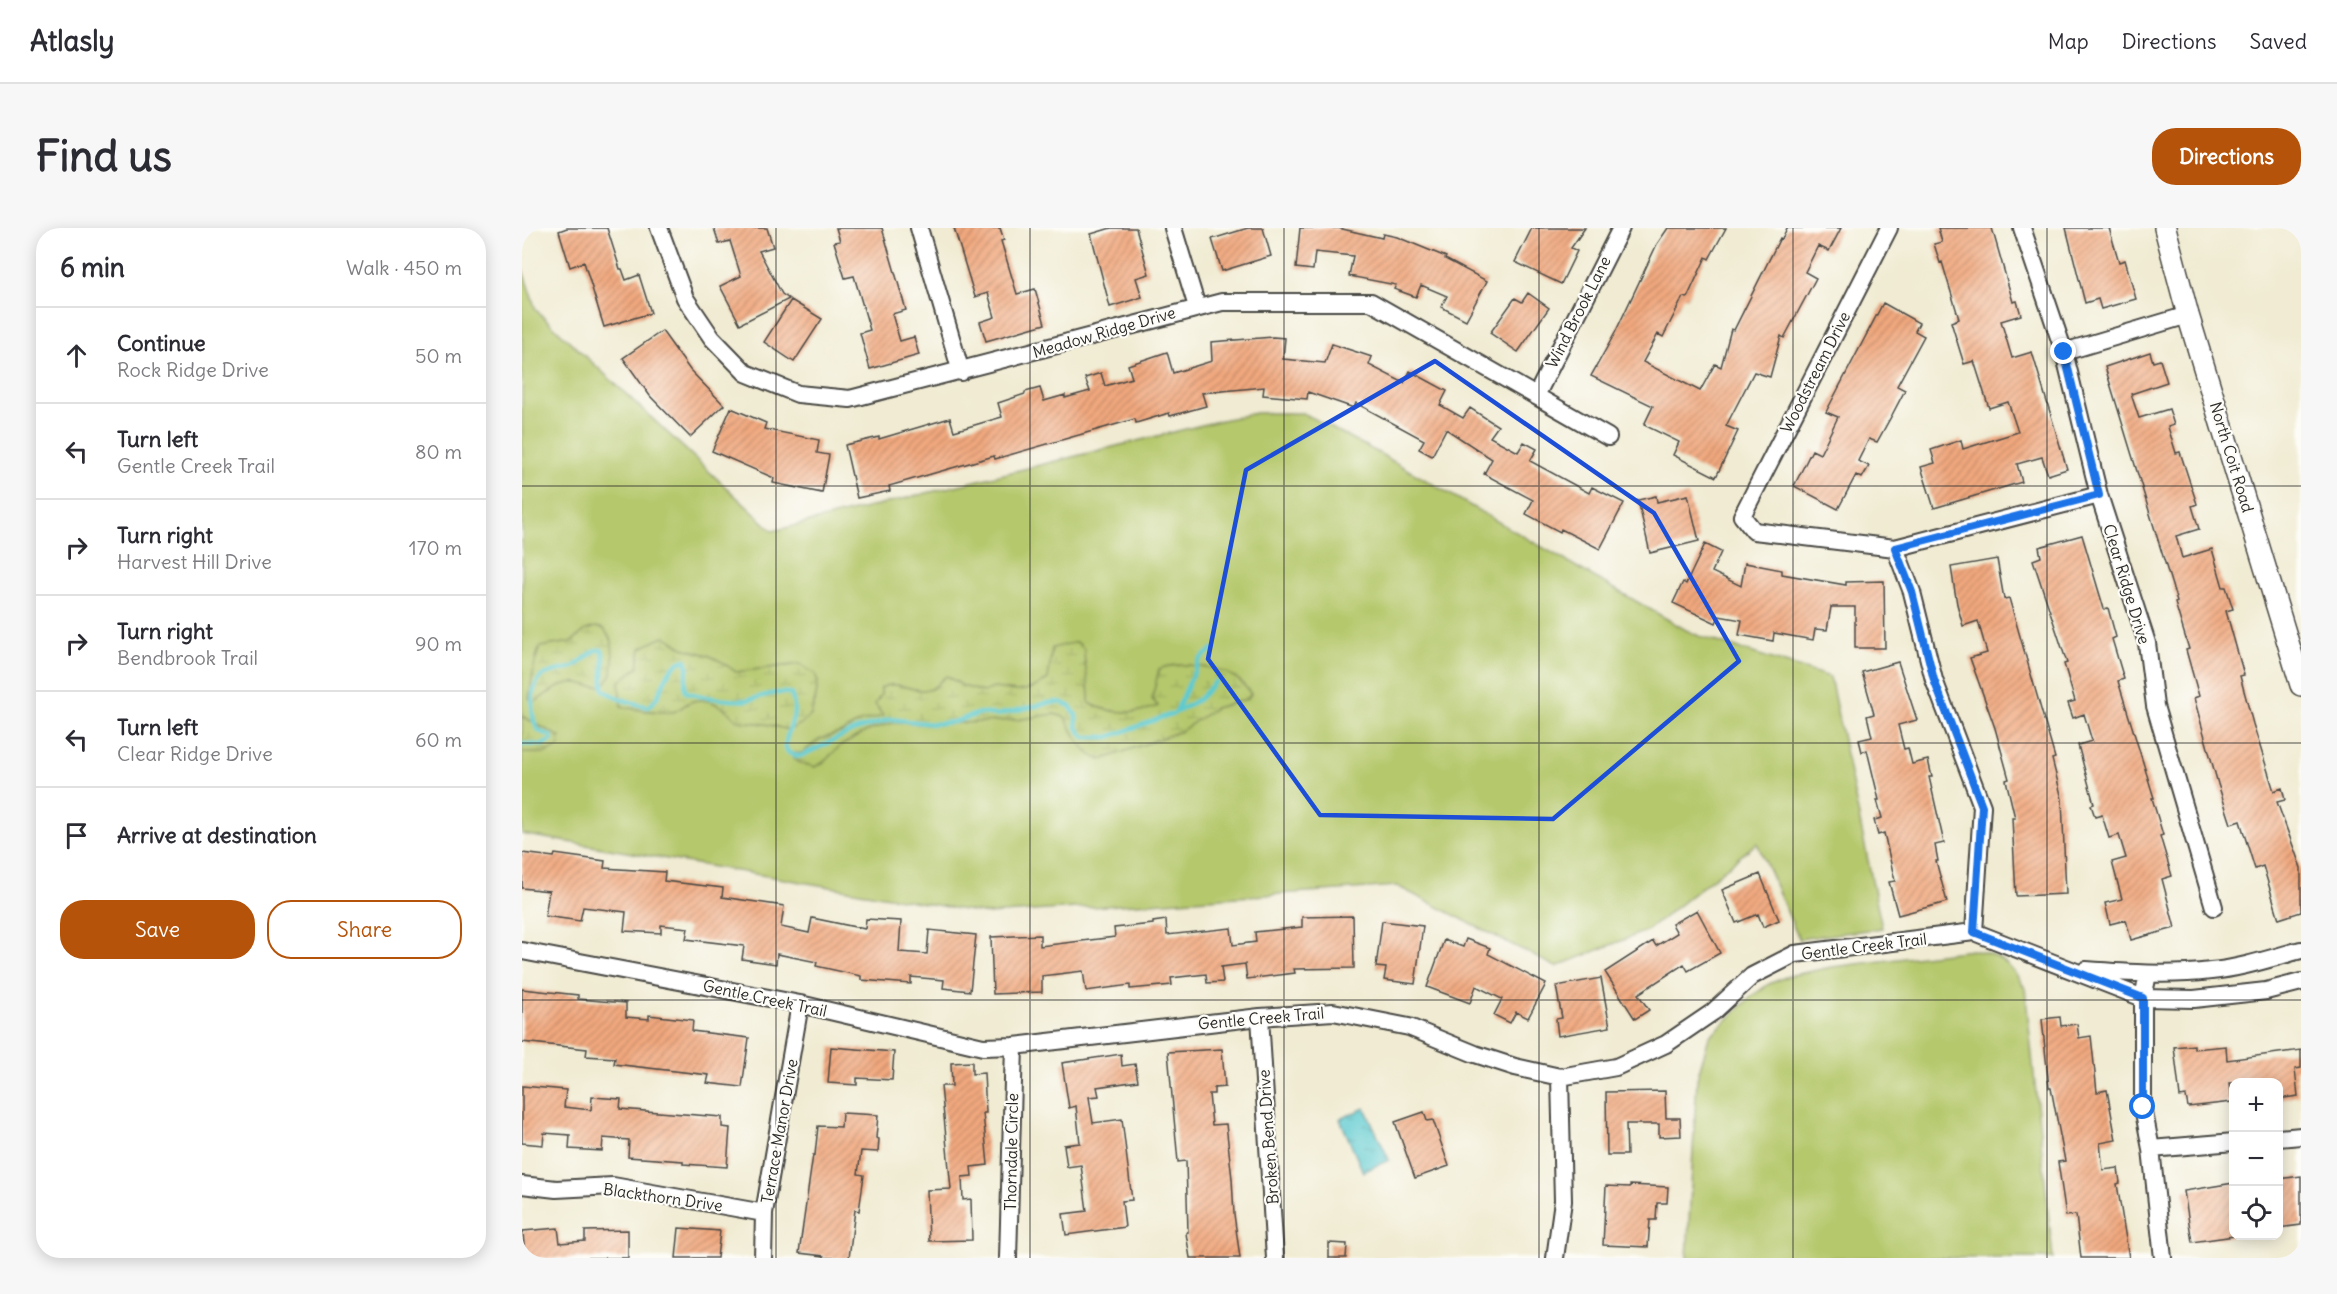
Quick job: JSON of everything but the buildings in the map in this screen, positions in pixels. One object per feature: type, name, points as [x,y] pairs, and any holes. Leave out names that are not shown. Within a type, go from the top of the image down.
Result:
[{"type":"street","name":"Meadow Ridge Drive","points":[[659,228],[685,298],[712,338],[746,373],[798,394],[850,399],[961,372],[1222,302],[1371,302],[1608,437]]},
{"type":"street","points":[[919,228],[961,372]]},
{"type":"street","points":[[1173,228],[1197,307]]},
{"type":"street","name":"Wind Brook Lane","points":[[1536,396],[1621,228]]},
{"type":"street","name":"Woodstream Drive","points":[[1888,228],[1742,516],[1754,531],[1895,548]]},
{"type":"street","name":"Clear Ridge Drive","points":[[2022,228],[2064,352],[2099,495],[2147,643],[2155,706],[2214,907]]},
{"type":"street","name":"North Coit Road","points":[[2165,228],[2188,315],[2301,685]]},
{"type":"street","points":[[2064,352],[2188,315]]},
{"type":"street","points":[[1974,932],[1982,806],[1934,680],[1912,592],[1895,548],[2099,495]]},
{"type":"street","name":"Gentle Creek Trail","points":[[522,951],[800,1004],[983,1047],[1014,1046],[1260,1017],[1333,1012],[1409,1027],[1505,1064],[1560,1077],[1616,1067],[1666,1044],[1713,1012],[1752,975],[1795,954],[1974,932],[2143,998],[2194,999],[2266,991],[2301,982]]},
{"type":"street","name":"Gentle Creek Trail","points":[[2067,969],[2148,975],[2212,971],[2245,966],[2301,950]]},
{"type":"street","points":[[2148,975],[2143,998],[2143,1107],[2151,1149],[2163,1258]]},
{"type":"street","name":"Terrace Manor Drive","points":[[763,1258],[764,1213],[800,1004]]},
{"type":"street","name":"Broken Bend Drive","points":[[1260,1017],[1275,1258]]},
{"type":"street","name":"Thorndale Circle","points":[[1008,1258],[1014,1046]]},
{"type":"street","points":[[1555,1258],[1563,1201],[1560,1077]]},
{"type":"street","points":[[2283,1138],[2301,1136]]},
{"type":"street","points":[[2151,1149],[2229,1142]]},
{"type":"street","name":"Blackthorn Drive","points":[[523,1185],[556,1189],[613,1186],[764,1213]]},
{"type":"highlighted area","points":[[1435,361],[1654,513],[1739,661],[1553,819],[1320,815],[1208,659],[1246,470]]},
{"type":"green space","points":[[522,268],[536,310],[773,531],[1222,420],[1256,413],[1303,413],[1377,452],[1686,630],[1830,677],[1882,928],[1799,939],[1757,843],[1648,930],[1556,967],[1397,886],[988,914],[522,834]]},
{"type":"green space","points":[[596,627],[604,629],[612,641],[612,674],[603,686],[567,684],[532,702],[529,698],[534,665],[540,647],[571,642],[586,630]]},
{"type":"green space","points":[[665,636],[683,648],[708,655],[722,662],[736,672],[800,664],[815,674],[818,682],[811,715],[803,723],[789,730],[766,724],[738,721],[722,707],[702,700],[688,703],[672,712],[646,711],[621,706],[619,682],[638,667],[641,648]]},
{"type":"green space","points":[[1077,642],[1084,649],[1089,703],[1097,707],[1132,712],[1158,706],[1152,699],[1159,669],[1176,665],[1197,666],[1227,673],[1239,680],[1251,694],[1247,699],[1215,708],[1181,731],[1101,760],[1083,748],[1065,717],[1054,714],[1016,720],[928,725],[901,722],[888,724],[865,732],[840,746],[824,762],[815,767],[798,762],[791,755],[791,753],[802,753],[820,739],[842,732],[860,722],[883,716],[875,704],[881,695],[881,688],[886,686],[898,685],[928,690],[947,676],[963,686],[983,692],[994,688],[1026,690],[1048,679],[1052,648]]},
{"type":"green space","points":[[522,716],[560,737],[559,747],[545,753],[522,753]]},
{"type":"green space","points":[[1972,950],[2004,961],[2025,988],[2053,1258],[1687,1258],[1697,1079],[1709,1037],[1752,996],[1769,984],[1788,976],[1832,967]]},
{"type":"water","points":[[1365,1108],[1389,1160],[1363,1172],[1340,1119]]},
{"type":"waterway","points":[[1177,710],[1200,659],[1213,649]]},
{"type":"waterway","points":[[522,744],[542,745],[552,740],[551,736],[539,731],[534,719],[532,704],[537,682],[548,673],[573,667],[596,650],[602,650],[604,690],[620,699],[648,707],[654,702],[672,668],[686,660],[688,667],[686,692],[734,700],[748,700],[775,693],[791,694],[794,712],[786,747],[788,752],[801,756],[855,730],[891,719],[933,724],[954,722],[980,713],[997,715],[1060,702],[1070,706],[1076,715],[1077,727],[1084,737],[1109,737],[1177,712],[1199,699],[1216,681]]},
{"type":"route","points":[[2064,352],[2099,495],[1895,548],[1912,592],[1934,680],[1982,806],[1974,932],[2143,998],[2143,1107]]}]
